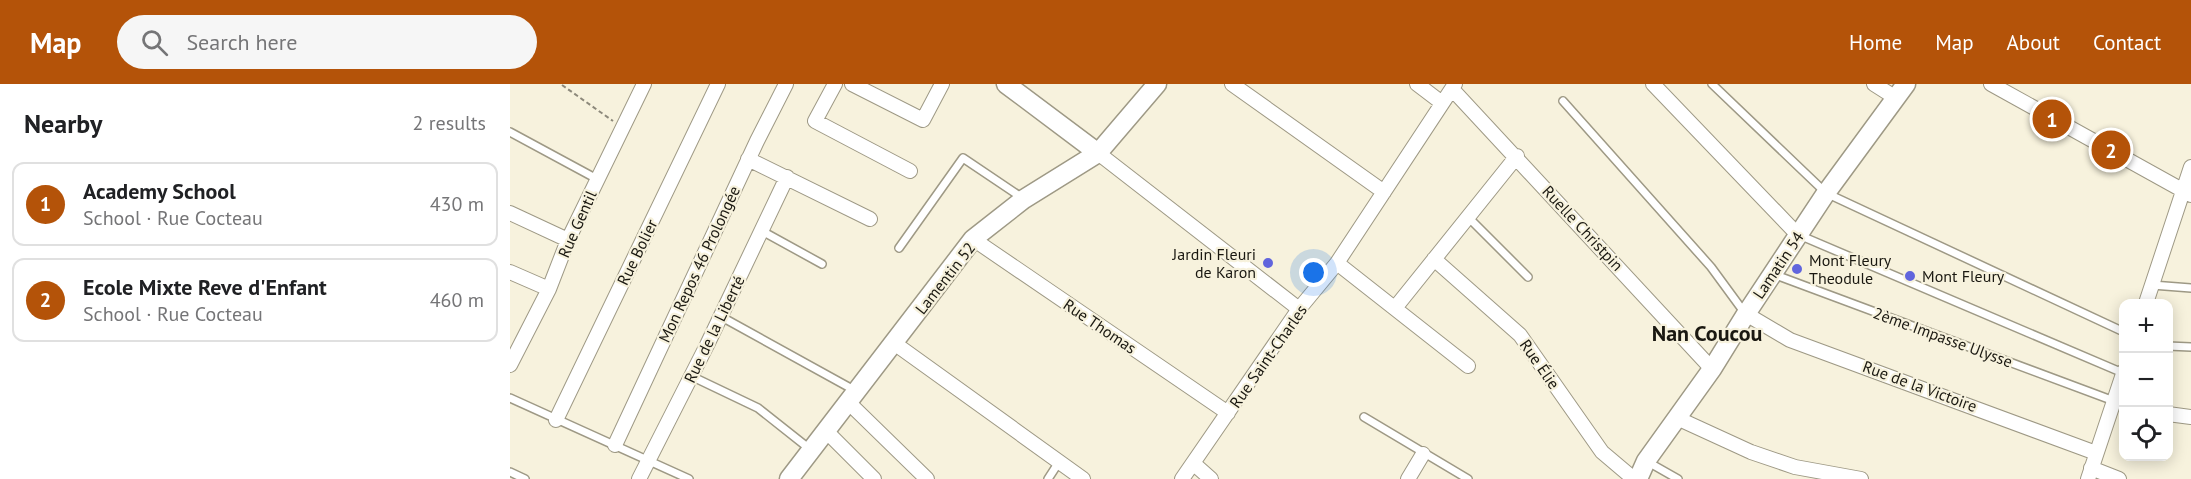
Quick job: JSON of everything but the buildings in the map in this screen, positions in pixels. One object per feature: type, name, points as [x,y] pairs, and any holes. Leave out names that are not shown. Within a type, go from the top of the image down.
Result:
[{"type":"street","name":"Rue Gentil","points":[[510,365],[549,289],[568,240],[644,84]]},
{"type":"street","name":"Rue Bolier","points":[[556,420],[718,84]]},
{"type":"street","name":"Mon Repos 46 Prolongée","points":[[615,445],[748,159],[786,84]]},
{"type":"street","points":[[835,84],[815,121],[910,171]]},
{"type":"street","points":[[852,84],[923,120],[942,84]]},
{"type":"street","points":[[1006,84],[1299,309]]},
{"type":"street","name":"Lamentin 52","points":[[789,479],[973,239],[1024,199],[1098,153],[1157,84]]},
{"type":"street","points":[[1232,84],[1384,192]]},
{"type":"street","points":[[1417,84],[1442,104]]},
{"type":"street","points":[[1653,84],[1798,235]]},
{"type":"street","points":[[1874,84],[1901,91]]},
{"type":"street","points":[[1991,84],[2188,192]]},
{"type":"street","name":"Rue Saint-Charles","points":[[1182,479],[1299,309],[1336,263],[1454,86]]},
{"type":"street","name":"Ruelle Christpin","points":[[1454,86],[1713,369]]},
{"type":"street","name":"Lamatin 54","points":[[1636,479],[1646,461],[1679,419],[1713,369],[1772,273],[1826,193],[1901,91]]},
{"type":"street","points":[[1395,308],[1517,156]]},
{"type":"street","points":[[748,159],[870,219]]},
{"type":"street","points":[[2147,299],[2188,192],[2191,167]]},
{"type":"street","name":"Rue de la Liberté","points":[[639,479],[787,177]]},
{"type":"street","points":[[510,213],[568,240]]},
{"type":"street","name":"Rue Thomas","points":[[973,239],[1227,413]]},
{"type":"street","name":"Rue Élie","points":[[1434,259],[1520,336],[1602,452],[1636,479]]},
{"type":"street","points":[[1336,263],[1468,366]]},
{"type":"street","points":[[510,273],[549,289]]},
{"type":"street","name":"Rue de la Victoire","points":[[1746,314],[1790,340],[2096,453]]},
{"type":"street","points":[[894,343],[1083,479]]},
{"type":"street","points":[[851,396],[927,479]]},
{"type":"street","points":[[2116,406],[2096,453],[2090,474],[2119,479]]},
{"type":"street","points":[[2173,415],[2191,417]]},
{"type":"street","points":[[1679,419],[1751,452],[1795,467],[1861,479]]},
{"type":"street","points":[[826,431],[874,479]]},
{"type":"street","points":[[1408,479],[1423,454]]},
{"type":"street","points":[[1193,463],[1210,479]]},
{"type":"lane","points":[[1712,84],[1826,193],[2119,330]]},
{"type":"lane","points":[[1563,101],[1711,267],[1746,314]]},
{"type":"lane","points":[[510,132],[597,178]]},
{"type":"lane","points":[[899,248],[963,158],[1024,199]]},
{"type":"lane","points":[[1468,217],[1528,277]]},
{"type":"lane","points":[[762,231],[822,264]]},
{"type":"lane","points":[[1798,235],[2119,370]]},
{"type":"lane","name":"2ème Impasse Ulysse","points":[[1772,273],[2116,406]]},
{"type":"lane","points":[[2152,285],[2191,288]]},
{"type":"lane","points":[[720,316],[851,396]]},
{"type":"lane","points":[[2173,346],[2191,347]]},
{"type":"lane","points":[[691,376],[758,408],[811,450]]},
{"type":"lane","points":[[510,398],[689,479]]},
{"type":"lane","points":[[1364,417],[1468,479]]},
{"type":"lane","points":[[1646,461],[1678,479]]},
{"type":"lane","points":[[1048,479],[1059,462]]},
{"type":"lane","points":[[510,472],[525,479]]},
{"type":"path","points":[[562,85],[622,128]]},
{"type":"place","name":"Academy School","points":[[2052,119]]},
{"type":"place","name":"Ecole Mixte Reve d'Enfant","points":[[2111,150]]},
{"type":"place","name":"Jardin Fleuri de Karon","points":[[1268,263]]},
{"type":"place","name":"Mont Fleury Theodule","points":[[1797,269]]},
{"type":"place","name":"Mont Fleury","points":[[1910,276]]},
{"type":"district","name":"Nan Coucou","points":[[1707,333]]}]
